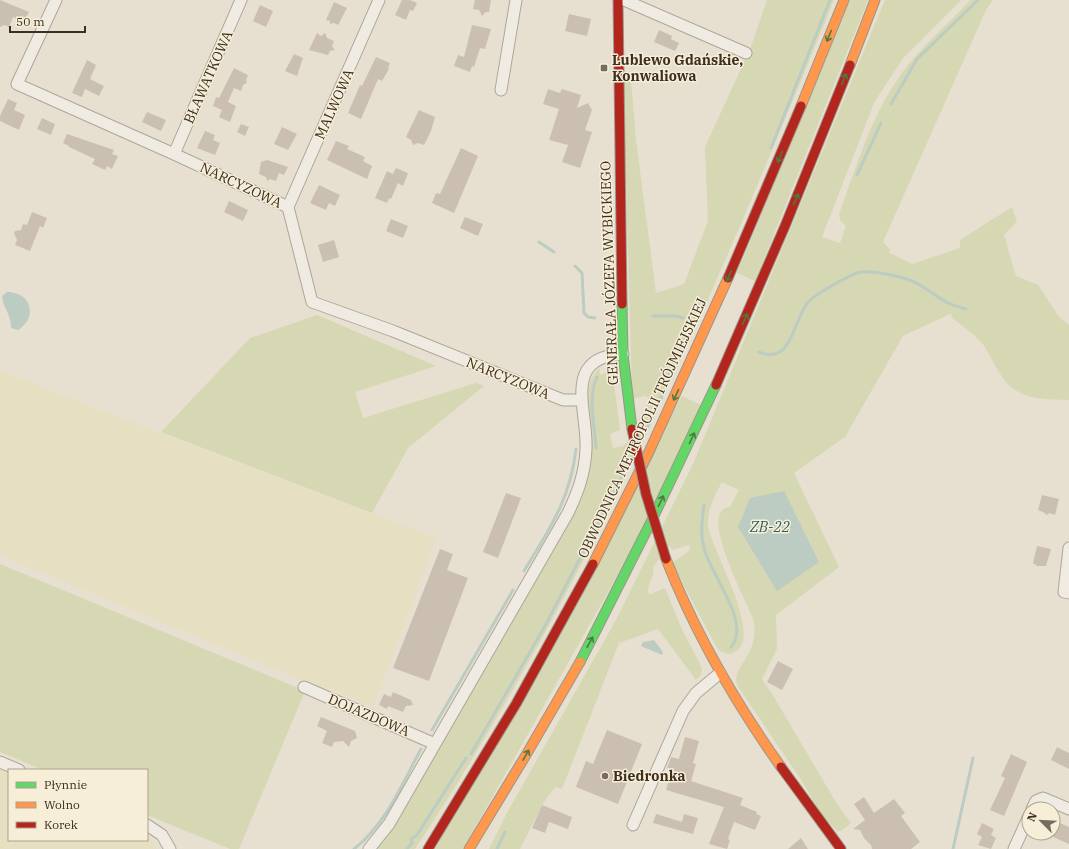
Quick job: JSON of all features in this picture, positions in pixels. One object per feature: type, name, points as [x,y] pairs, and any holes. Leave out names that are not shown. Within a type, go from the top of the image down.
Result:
[{"type":"main road","name":"GENERAŁA JÓZEFA WYBICKIEGO","points":[[618,0],[618,88],[623,354],[632,429],[644,488],[666,559],[678,590],[720,673],[794,785],[841,849]]},
{"type":"main road","name":"OBWODNICA METROPOLII TRÓJMIEJSKIEJ","points":[[428,849],[490,750],[532,677],[594,564],[648,456],[732,271],[844,0]]},
{"type":"main road","points":[[469,849],[506,789],[615,596],[707,407],[810,166],[875,0]]},
{"type":"main road","points":[[492,830],[506,789]]},
{"type":"street","name":"NARCYZOWA","points":[[56,0],[17,84],[288,207],[312,302],[393,331],[563,400],[581,400]]},
{"type":"street","name":"BŁAWATKOWA","points":[[174,154],[241,0]]},
{"type":"street","name":"MALWOWA","points":[[288,207],[379,0]]},
{"type":"street","points":[[501,90],[516,0]]},
{"type":"street","points":[[624,0],[746,53]]},
{"type":"street","points":[[369,849],[389,824],[568,513],[580,487],[584,473],[586,450],[581,400],[582,385],[586,372],[595,360],[609,355],[623,354]]},
{"type":"street","points":[[1069,548],[1064,592],[1069,593]]},
{"type":"street","points":[[633,825],[683,711],[696,693],[720,673]]},
{"type":"street","name":"DOJAZDOWA","points":[[304,687],[435,744]]},
{"type":"street","points":[[0,762],[17,769]]},
{"type":"street","points":[[1036,801],[1043,798],[1050,801]]},
{"type":"street","points":[[148,825],[162,835],[170,849]]},
{"type":"street","points":[[1014,849],[1021,834]]},
{"type":"shaded area","points":[[0,370],[87,405],[436,538],[406,622],[373,707],[325,686],[323,689],[0,555]]},
{"type":"shaded area","points":[[0,768],[8,771],[8,841],[148,841],[148,838],[153,841],[155,849],[0,849]]},
{"type":"green space","points":[[767,0],[834,0],[743,219],[646,435],[593,542],[538,646],[478,749],[415,849],[374,849],[579,500],[586,397],[591,379],[599,368],[600,375],[609,371],[613,375],[620,430],[610,434],[613,448],[623,446],[640,428],[639,419],[649,400],[646,396],[634,398],[632,389],[623,81],[631,81],[636,140],[656,293],[684,284],[708,221],[705,147],[750,49]]},
{"type":"green space","points":[[850,0],[868,0],[755,281],[737,273]]},
{"type":"green space","points":[[885,0],[961,0],[903,58],[874,103],[822,237],[840,243],[846,226],[840,220],[839,214],[859,159],[873,123],[891,89],[909,63],[970,0],[993,0],[986,10],[883,242],[891,251],[888,252],[912,264],[960,248],[960,240],[1012,207],[1017,222],[1004,235],[1016,276],[1038,285],[1059,317],[1069,325],[1069,400],[1039,398],[1021,393],[1013,388],[999,372],[982,343],[951,317],[952,313],[903,336],[845,437],[794,473],[839,567],[776,615],[777,649],[762,679],[837,804],[851,823],[841,831],[837,831],[822,815],[800,778],[737,685],[736,678],[738,671],[751,648],[755,628],[752,616],[726,557],[718,522],[721,511],[730,507],[739,490],[722,482],[710,508],[708,525],[711,537],[740,610],[743,628],[743,642],[734,653],[724,653],[717,648],[672,563],[690,550],[689,545],[672,550],[670,545],[653,567],[654,570],[648,591],[649,595],[665,588],[681,627],[702,668],[701,675],[696,680],[658,629],[619,643],[562,789],[555,787],[542,805],[520,849],[489,849],[508,811],[616,620],[693,464]]},
{"type":"green space","points":[[317,315],[436,366],[355,392],[363,418],[476,383],[484,386],[408,448],[372,513],[161,432],[250,338]]},
{"type":"green space","points":[[682,396],[701,405],[629,555],[463,849],[435,849]]},
{"type":"green space","points":[[0,564],[305,691],[239,849],[230,849],[148,815],[148,769],[41,769],[0,752]]},
{"type":"water","points":[[7,292],[22,296],[27,301],[29,306],[30,313],[28,319],[18,330],[11,328],[10,320],[2,296]]},
{"type":"water","name":"ZB-22","points":[[784,491],[819,562],[777,591],[738,527],[750,498]]},
{"type":"water","points":[[654,640],[663,652],[662,655],[641,646],[643,642]]},
{"type":"building","points":[[0,0],[29,12],[24,21],[13,17],[9,27],[5,25],[0,27]]},
{"type":"building","points":[[402,0],[410,0],[417,3],[413,11],[410,10],[406,20],[395,15]]},
{"type":"building","points":[[475,0],[491,0],[489,12],[486,12],[482,16],[479,10],[473,9]]},
{"type":"building","points":[[334,2],[347,8],[338,25],[334,23],[330,24],[330,21],[326,20]]},
{"type":"building","points":[[260,5],[273,11],[266,27],[253,21]]},
{"type":"building","points":[[569,14],[591,19],[587,36],[565,31]]},
{"type":"building","points":[[472,25],[491,29],[485,49],[480,48],[474,67],[472,66],[470,72],[454,66],[458,55],[464,57]]},
{"type":"building","points":[[659,30],[672,36],[671,39],[679,43],[675,51],[654,42]]},
{"type":"building","points":[[317,33],[321,36],[325,33],[327,38],[334,41],[332,46],[335,50],[330,51],[328,55],[309,50]]},
{"type":"building","points":[[294,54],[303,58],[297,76],[285,71]]},
{"type":"building","points":[[376,57],[390,63],[389,69],[382,81],[378,79],[361,119],[348,113],[360,85],[362,86]]},
{"type":"building","points":[[87,60],[96,65],[90,79],[104,86],[99,96],[85,89],[82,97],[72,93]]},
{"type":"building","points":[[234,68],[248,75],[246,80],[247,83],[243,85],[241,91],[234,88],[228,102],[236,106],[230,122],[219,117],[222,110],[213,106],[216,97],[219,98]]},
{"type":"building","points":[[548,89],[560,93],[562,89],[581,95],[577,108],[588,103],[592,110],[585,130],[592,132],[580,168],[562,162],[568,145],[549,140],[559,109],[543,104]]},
{"type":"building","points":[[8,99],[17,103],[14,110],[25,115],[19,130],[0,121],[0,116]]},
{"type":"building","points":[[419,110],[435,117],[431,131],[424,145],[418,143],[413,145],[411,140],[406,137]]},
{"type":"building","points":[[147,112],[166,120],[161,131],[142,122]]},
{"type":"building","points":[[42,118],[55,124],[51,135],[37,129]]},
{"type":"building","points":[[241,124],[249,127],[245,136],[237,132]]},
{"type":"building","points":[[282,127],[297,134],[288,150],[274,144]]},
{"type":"building","points":[[205,131],[215,135],[213,140],[220,143],[215,155],[197,148]]},
{"type":"building","points":[[67,134],[114,150],[112,154],[118,156],[112,169],[107,166],[105,170],[92,164],[95,159],[63,143]]},
{"type":"building","points":[[336,141],[349,146],[347,149],[365,157],[363,161],[372,166],[367,179],[327,160]]},
{"type":"building","points":[[461,148],[478,156],[454,213],[432,203],[436,193],[440,194]]},
{"type":"building","points":[[267,160],[288,167],[284,175],[279,173],[276,181],[270,179],[267,181],[266,177],[259,174],[261,162]]},
{"type":"building","points":[[396,168],[408,173],[403,186],[398,183],[391,199],[389,198],[387,203],[375,198],[387,171],[393,174]]},
{"type":"building","points":[[319,185],[340,195],[335,206],[329,203],[326,210],[310,203]]},
{"type":"building","points":[[229,201],[248,210],[243,221],[224,212]]},
{"type":"building","points":[[32,212],[47,218],[43,228],[40,226],[30,251],[15,245],[17,240],[14,233],[15,231],[21,230],[23,224],[27,225]]},
{"type":"building","points":[[465,217],[483,224],[478,236],[460,228]]},
{"type":"building","points":[[391,219],[408,226],[403,238],[386,231]]},
{"type":"building","points":[[334,240],[339,257],[323,262],[318,245]]},
{"type":"building","points":[[506,493],[521,498],[498,558],[483,552]]},
{"type":"building","points":[[1042,495],[1059,499],[1055,515],[1049,513],[1047,515],[1038,510]]},
{"type":"building","points":[[1037,546],[1051,549],[1046,566],[1037,566],[1033,563]]},
{"type":"building","points":[[440,549],[453,554],[447,570],[468,578],[429,681],[393,668]]},
{"type":"building","points":[[778,661],[793,669],[782,690],[767,682]]},
{"type":"building","points":[[393,692],[411,700],[413,705],[406,706],[403,712],[388,706],[387,709],[379,705],[384,694],[391,697]]},
{"type":"building","points":[[321,717],[355,731],[357,738],[351,741],[349,747],[343,741],[334,742],[332,747],[322,743],[327,731],[317,726]]},
{"type":"building","name":"Biedronka","points":[[607,730],[642,744],[618,804],[576,787],[586,761],[593,764]]},
{"type":"building","points":[[685,737],[699,741],[693,763],[696,764],[691,781],[743,798],[740,805],[757,812],[756,814],[761,816],[755,830],[734,822],[728,839],[730,840],[727,849],[709,844],[724,807],[666,790],[672,769],[667,768],[671,757],[679,759]]},
{"type":"building","points":[[1057,747],[1069,753],[1069,769],[1051,760]]},
{"type":"building","points":[[1011,754],[1027,762],[1004,816],[990,810],[1005,778],[1001,776]]},
{"type":"building","points":[[864,797],[874,813],[894,799],[905,813],[901,816],[920,842],[911,849],[872,849],[871,845],[864,838],[860,830],[853,829],[865,820],[854,804]]},
{"type":"building","points":[[542,805],[572,817],[568,829],[549,822],[545,833],[532,828]]},
{"type":"building","points":[[656,814],[682,822],[684,814],[698,818],[693,834],[653,823]]},
{"type":"building","points":[[982,823],[994,829],[991,835],[996,838],[991,849],[978,845],[982,837],[977,834]]},
{"type":"building","points":[[1061,824],[1069,827],[1069,844],[1061,840]]},
{"type":"building","points":[[801,838],[808,849],[788,849]]},
{"type":"waterway","points":[[771,148],[830,0]]},
{"type":"waterway","points":[[891,104],[917,59],[978,0]]},
{"type":"waterway","points":[[857,175],[881,123]]},
{"type":"waterway","points":[[539,242],[554,252]]},
{"type":"waterway","points":[[575,266],[582,273],[584,313],[588,317],[595,318]]},
{"type":"waterway","points":[[759,352],[771,355],[779,352],[786,346],[804,307],[810,300],[843,280],[861,272],[880,273],[907,279],[921,285],[946,302],[966,309]]},
{"type":"waterway","points":[[653,316],[676,316],[683,318]]},
{"type":"waterway","points":[[641,441],[665,389],[666,381],[685,340]]},
{"type":"waterway","points":[[596,448],[592,412],[592,394],[597,377]]},
{"type":"waterway","points":[[524,571],[558,513],[564,499],[569,484],[576,449]]},
{"type":"waterway","points":[[471,754],[545,626],[632,458]]},
{"type":"waterway","points":[[704,505],[702,522],[704,548],[728,598],[736,625],[736,637],[731,647]]},
{"type":"waterway","points":[[432,730],[513,590]]},
{"type":"waterway","points":[[354,849],[365,839],[384,816],[421,749]]},
{"type":"waterway","points":[[407,849],[412,843],[411,839],[417,835],[466,758]]},
{"type":"waterway","points":[[953,849],[973,758]]},
{"type":"waterway","points":[[497,849],[505,832]]},
{"type":"traffic: fast","points":[[622,304],[623,354],[632,429]]},
{"type":"traffic: fast","points":[[580,662],[651,522],[716,385]]},
{"type":"traffic: slow","points":[[801,106],[844,0]]},
{"type":"traffic: slow","points":[[850,65],[875,0]]},
{"type":"traffic: slow","points":[[593,564],[648,454],[728,278]]},
{"type":"traffic: slow","points":[[666,559],[677,587],[717,666],[732,692],[781,767]]},
{"type":"traffic: slow","points":[[469,849],[580,662]]},
{"type":"traffic: jam","points":[[618,0],[622,304]]},
{"type":"traffic: jam","points":[[716,385],[785,226],[850,65]]},
{"type":"traffic: jam","points":[[728,278],[801,106]]},
{"type":"traffic: jam","points":[[632,429],[646,494],[666,559]]},
{"type":"traffic: jam","points":[[428,849],[516,704],[593,564]]},
{"type":"traffic: jam","points":[[781,767],[841,849]]},
{"type":"place","name":"Lublewo Gdańskie, Konwaliowa","points":[[604,68]]},
{"type":"place","name":"Biedronka","points":[[605,776]]}]
